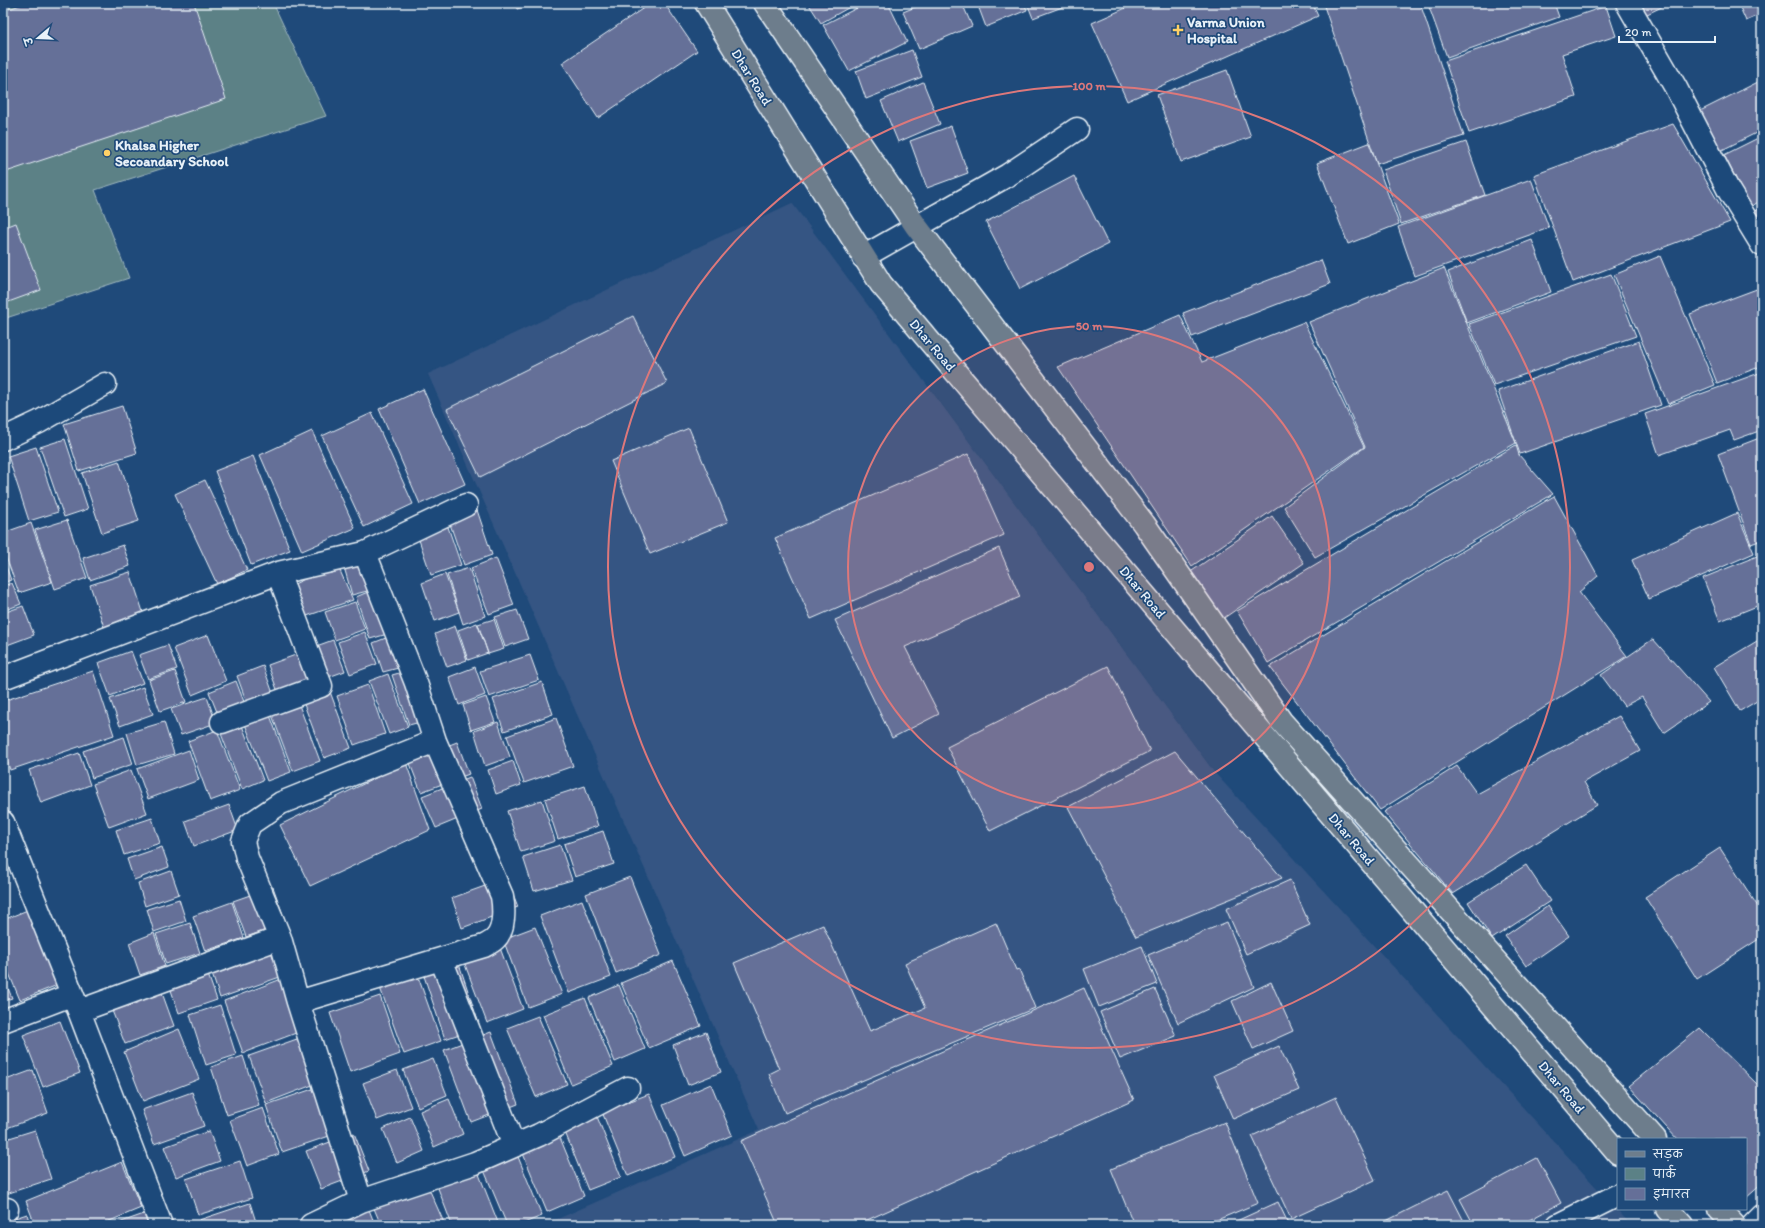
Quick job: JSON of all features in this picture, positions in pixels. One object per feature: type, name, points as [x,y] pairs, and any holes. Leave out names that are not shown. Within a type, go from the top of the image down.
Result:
[{"type":"main road","name":"Dhar Road","points":[[706,3],[880,284],[1617,1152]]},
{"type":"main road","name":"Dhar Road","points":[[766,3],[916,226],[1144,524],[1281,721],[1654,1138]]},
{"type":"main road","points":[[1668,1210],[1682,1225]]},
{"type":"main road","points":[[1720,1210],[1734,1225]]},
{"type":"street","points":[[1626,3],[1676,88],[1729,191],[1762,245]]},
{"type":"street","points":[[863,257],[1008,175],[1077,128]]},
{"type":"street","points":[[3,438],[39,422],[106,384]]},
{"type":"street","points":[[3,678],[278,573],[365,553],[466,505]]},
{"type":"street","points":[[298,1002],[484,946],[497,938],[504,912],[502,896],[436,741],[416,683],[365,553]]},
{"type":"street","points":[[222,722],[320,686],[278,573]]},
{"type":"street","points":[[361,1200],[298,1002],[280,938],[247,858],[243,841],[250,824],[281,803],[436,741]]},
{"type":"street","points":[[3,822],[161,1225]]},
{"type":"street","points":[[3,1021],[75,1003],[280,938]]},
{"type":"street","points":[[441,959],[514,1146]]},
{"type":"street","points":[[311,1225],[361,1200],[475,1163],[539,1136],[628,1088]]},
{"type":"street","points":[[1558,1225],[1617,1196]]},
{"type":"street","points":[[1753,1225],[1762,1216]]},
{"type":"shaded area","points":[[792,203],[1214,772],[1631,1225],[544,1225],[759,1130],[428,374]]},
{"type":"green space","name":"Khalsa Higher Secoandary School","points":[[3,3],[273,3],[326,116],[95,190],[129,278],[3,319]]},
{"type":"building","points":[[26,3],[194,3],[226,99],[3,173],[3,11]]},
{"type":"building","points":[[515,3],[536,3],[517,9]]},
{"type":"building","points":[[651,3],[664,3],[697,51],[598,118],[562,63]]},
{"type":"building","points":[[808,3],[857,3],[821,23]]},
{"type":"building","points":[[867,3],[888,3],[907,42],[849,71],[823,25]]},
{"type":"building","points":[[925,3],[962,3],[972,26],[919,49],[903,12]]},
{"type":"building","points":[[977,3],[1024,3],[1027,10],[986,27]]},
{"type":"building","points":[[1027,3],[1073,3],[1033,18]]},
{"type":"building","points":[[1137,3],[1312,3],[1318,16],[1127,101],[1092,23]]},
{"type":"building","points":[[1333,3],[1420,3],[1464,136],[1377,164],[1324,6]]},
{"type":"building","points":[[1440,3],[1554,3],[1559,17],[1447,57],[1429,7]]},
{"type":"building","points":[[1639,3],[1670,3],[1645,15]]},
{"type":"building","points":[[1738,3],[1762,3],[1762,14],[1746,21]]},
{"type":"building","points":[[1606,6],[1616,36],[1562,54],[1576,97],[1469,133],[1445,61]]},
{"type":"building","points":[[912,50],[922,77],[866,99],[856,71]]},
{"type":"building","points":[[1227,70],[1251,137],[1181,162],[1157,95]]},
{"type":"building","points":[[1762,80],[1762,130],[1720,151],[1700,111]]},
{"type":"building","points":[[923,82],[940,124],[898,142],[881,101]]},
{"type":"building","points":[[1673,124],[1730,222],[1573,282],[1534,175]]},
{"type":"building","points":[[951,126],[968,173],[927,188],[910,141]]},
{"type":"building","points":[[1762,136],[1762,200],[1750,207],[1724,155]]},
{"type":"building","points":[[1466,142],[1485,195],[1401,224],[1383,170]]},
{"type":"building","points":[[1369,143],[1399,224],[1348,244],[1317,163]]},
{"type":"building","points":[[1074,176],[1108,244],[1020,289],[986,222]]},
{"type":"building","points":[[1531,179],[1549,228],[1415,276],[1398,227]]},
{"type":"building","points":[[1762,207],[1762,228],[1754,212]]},
{"type":"building","points":[[16,223],[41,290],[3,304],[3,228]]},
{"type":"building","points":[[1532,240],[1551,292],[1467,323],[1448,272]]},
{"type":"building","points":[[1660,256],[1715,385],[1668,404],[1614,275]]},
{"type":"building","points":[[1321,260],[1330,284],[1192,337],[1183,313]]},
{"type":"building","points":[[1444,268],[1516,443],[1315,557],[1284,507],[1365,447],[1309,322]]},
{"type":"building","points":[[1611,274],[1636,336],[1494,385],[1469,324]]},
{"type":"building","points":[[1762,287],[1762,366],[1717,383],[1690,314]]},
{"type":"building","points":[[1180,315],[1202,362],[1304,322],[1364,447],[1192,566],[1058,367]]},
{"type":"building","points":[[633,316],[667,383],[480,477],[447,409]]},
{"type":"building","points":[[1639,341],[1661,405],[1520,454],[1498,391]]},
{"type":"building","points":[[1762,372],[1762,430],[1734,440],[1730,430],[1659,455],[1645,414]]},
{"type":"building","points":[[423,389],[465,484],[420,504],[379,409]]},
{"type":"building","points":[[122,406],[137,453],[79,471],[64,424]]},
{"type":"building","points":[[372,413],[413,504],[364,527],[322,436]]},
{"type":"building","points":[[689,428],[728,522],[650,554],[611,461]]},
{"type":"building","points":[[312,431],[355,528],[302,551],[260,455]]},
{"type":"building","points":[[1762,437],[1762,540],[1751,544],[1718,454]]},
{"type":"building","points":[[65,439],[88,509],[64,517],[40,447]]},
{"type":"building","points":[[1516,445],[1519,455],[1553,494],[1268,663],[1237,611]]},
{"type":"building","points":[[36,447],[58,512],[29,521],[8,456]]},
{"type":"building","points":[[968,454],[1004,535],[811,619],[775,538]]},
{"type":"building","points":[[253,456],[290,550],[251,565],[215,471]]},
{"type":"building","points":[[119,461],[139,521],[102,533],[82,473]]},
{"type":"building","points":[[205,480],[247,570],[217,584],[175,494]]},
{"type":"building","points":[[1554,496],[1598,576],[1579,592],[1627,656],[1380,810],[1270,667]]},
{"type":"building","points":[[477,510],[492,555],[464,565],[449,521]]},
{"type":"building","points":[[1737,513],[1754,553],[1649,599],[1632,560]]},
{"type":"building","points":[[1272,516],[1304,563],[1221,620],[1189,573]]},
{"type":"building","points":[[67,520],[87,578],[55,589],[35,530]]},
{"type":"building","points":[[31,523],[52,582],[19,593],[3,549],[3,533]]},
{"type":"building","points":[[447,524],[461,565],[431,575],[417,534]]},
{"type":"building","points":[[123,545],[130,566],[90,580],[83,558]]},
{"type":"building","points":[[999,548],[1020,597],[905,647],[939,714],[892,738],[835,620]]},
{"type":"building","points":[[1762,554],[1762,604],[1720,621],[1703,578]]},
{"type":"building","points":[[3,558],[11,580],[3,583]]},
{"type":"building","points":[[496,558],[514,605],[489,614],[471,568]]},
{"type":"building","points":[[361,560],[371,590],[352,595],[344,567]]},
{"type":"building","points":[[337,564],[353,600],[301,618],[290,586]]},
{"type":"building","points":[[469,568],[485,616],[463,624],[447,575]]},
{"type":"building","points":[[130,572],[144,615],[104,627],[90,585]]},
{"type":"building","points":[[445,574],[459,612],[435,621],[422,583]]},
{"type":"building","points":[[12,583],[21,604],[3,611],[3,586]]},
{"type":"building","points":[[375,589],[391,633],[370,639],[356,597]]},
{"type":"building","points":[[355,602],[365,629],[335,640],[325,612]]},
{"type":"building","points":[[23,606],[34,635],[7,645],[3,634],[3,613]]},
{"type":"building","points":[[517,610],[528,639],[505,647],[495,617]]},
{"type":"building","points":[[494,619],[504,649],[488,654],[478,624]]},
{"type":"building","points":[[477,623],[488,653],[468,660],[458,630]]},
{"type":"building","points":[[455,626],[467,660],[447,667],[435,634]]},
{"type":"building","points":[[365,632],[377,664],[350,674],[338,642]]},
{"type":"building","points":[[208,635],[226,681],[192,695],[174,648]]},
{"type":"building","points":[[391,636],[402,667],[383,672],[373,643]]},
{"type":"building","points":[[1762,638],[1762,698],[1740,711],[1714,667]]},
{"type":"building","points":[[1653,639],[1709,702],[1664,733],[1642,697],[1624,706],[1601,675]]},
{"type":"building","points":[[333,640],[345,671],[323,679],[311,648]]},
{"type":"building","points":[[168,645],[177,669],[148,679],[139,655]]},
{"type":"building","points":[[131,651],[143,683],[110,696],[98,663]]},
{"type":"building","points":[[301,653],[312,683],[279,695],[268,665]]},
{"type":"building","points":[[530,655],[539,680],[489,697],[480,671]]},
{"type":"building","points":[[263,666],[274,696],[248,706],[237,676]]},
{"type":"building","points":[[1108,666],[1150,751],[990,831],[947,747]]},
{"type":"building","points":[[475,667],[485,695],[459,705],[449,677]]},
{"type":"building","points":[[93,671],[114,735],[10,770],[3,748],[3,701]]},
{"type":"building","points":[[175,671],[186,702],[160,711],[149,680]]},
{"type":"building","points":[[406,671],[424,721],[409,725],[392,675]]},
{"type":"building","points":[[388,674],[408,727],[389,734],[369,681]]},
{"type":"building","points":[[236,681],[246,707],[219,717],[209,692]]},
{"type":"building","points":[[542,682],[553,714],[504,731],[493,699]]},
{"type":"building","points":[[368,685],[385,734],[354,745],[337,696]]},
{"type":"building","points":[[143,687],[153,714],[120,726],[110,699]]},
{"type":"building","points":[[329,689],[351,748],[324,758],[302,699]]},
{"type":"building","points":[[207,697],[216,723],[181,735],[171,709]]},
{"type":"building","points":[[296,697],[320,761],[293,771],[269,707]]},
{"type":"building","points":[[486,697],[495,722],[471,730],[463,705]]},
{"type":"building","points":[[268,710],[291,772],[267,781],[243,719]]},
{"type":"building","points":[[1619,716],[1640,751],[1584,782],[1597,805],[1453,894],[1384,812],[1457,766],[1477,794]]},
{"type":"building","points":[[556,718],[573,766],[524,783],[507,736]]},
{"type":"building","points":[[164,722],[174,754],[137,765],[127,733]]},
{"type":"building","points":[[498,722],[510,757],[485,766],[474,731]]},
{"type":"building","points":[[241,723],[263,780],[242,789],[220,731]]},
{"type":"building","points":[[217,730],[240,790],[210,801],[188,741]]},
{"type":"building","points":[[124,737],[133,764],[92,778],[83,751]]},
{"type":"building","points":[[457,742],[469,774],[421,792],[409,761]]},
{"type":"building","points":[[189,750],[199,780],[148,799],[137,769]]},
{"type":"building","points":[[1175,751],[1282,878],[1136,937],[1068,807]]},
{"type":"building","points":[[79,753],[90,785],[41,803],[29,770]]},
{"type":"building","points":[[513,761],[521,785],[496,794],[488,770]]},
{"type":"building","points":[[406,763],[430,830],[310,886],[280,825]]},
{"type":"building","points":[[131,770],[147,813],[109,827],[93,784]]},
{"type":"building","points":[[470,777],[482,809],[436,828],[422,796]]},
{"type":"building","points":[[585,786],[598,826],[558,839],[545,799]]},
{"type":"building","points":[[542,800],[555,841],[521,852],[507,811]]},
{"type":"building","points":[[229,805],[238,830],[194,846],[185,821]]},
{"type":"building","points":[[152,818],[160,843],[124,855],[116,830]]},
{"type":"building","points":[[603,831],[614,864],[575,877],[564,844]]},
{"type":"building","points":[[560,845],[572,880],[534,891],[523,857]]},
{"type":"building","points":[[162,847],[169,867],[134,880],[127,859]]},
{"type":"building","points":[[1720,848],[1762,913],[1762,937],[1697,979],[1645,897]]},
{"type":"building","points":[[1526,865],[1550,901],[1492,939],[1468,902]]},
{"type":"building","points":[[171,871],[179,894],[145,906],[138,883]]},
{"type":"building","points":[[630,877],[661,955],[616,973],[586,894]]},
{"type":"building","points":[[507,878],[518,907],[462,928],[452,898]]},
{"type":"building","points":[[1290,880],[1310,925],[1246,954],[1226,909]]},
{"type":"building","points":[[273,887],[286,923],[246,937],[233,901]]},
{"type":"building","points":[[179,899],[186,921],[154,932],[147,909]]},
{"type":"building","points":[[582,900],[611,977],[569,993],[540,916]]},
{"type":"building","points":[[232,902],[244,938],[205,951],[193,916]]},
{"type":"building","points":[[1548,906],[1569,936],[1526,966],[1505,936]]},
{"type":"building","points":[[30,909],[60,984],[20,1000],[3,959],[3,920]]},
{"type":"building","points":[[1227,922],[1254,987],[1178,1023],[1148,955]]},
{"type":"building","points":[[190,923],[200,953],[166,964],[156,934]]},
{"type":"building","points":[[996,923],[1016,970],[1019,969],[1035,1008],[785,1113],[769,1074],[779,1069],[734,963],[823,925],[870,1031],[925,1008],[905,963]]},
{"type":"building","points":[[535,927],[562,994],[528,1007],[503,939]]},
{"type":"building","points":[[154,933],[165,966],[140,975],[129,943]]},
{"type":"building","points":[[497,940],[523,1009],[487,1023],[461,954]]},
{"type":"building","points":[[1142,946],[1157,984],[1099,1007],[1084,969]]},
{"type":"building","points":[[270,947],[280,977],[220,998],[210,968]]},
{"type":"building","points":[[457,958],[480,1027],[445,1039],[422,970]]},
{"type":"building","points":[[673,961],[701,1026],[649,1048],[621,983]]},
{"type":"building","points":[[205,966],[217,1000],[179,1013],[167,979]]},
{"type":"building","points":[[416,971],[441,1041],[404,1054],[379,985]]},
{"type":"building","points":[[3,976],[12,998],[3,1001]]},
{"type":"building","points":[[284,978],[304,1030],[243,1053],[224,1001]]},
{"type":"building","points":[[1271,982],[1293,1031],[1253,1049],[1232,1001]]},
{"type":"building","points":[[619,985],[645,1049],[615,1062],[589,998]]},
{"type":"building","points":[[1084,988],[1134,1100],[856,1225],[778,1225],[741,1141]]},
{"type":"building","points":[[1155,989],[1176,1036],[1120,1059],[1100,1012]]},
{"type":"building","points":[[161,990],[174,1026],[125,1044],[111,1008]]},
{"type":"building","points":[[380,996],[400,1054],[350,1072],[330,1013]]},
{"type":"building","points":[[585,998],[613,1066],[571,1084],[543,1015]]},
{"type":"building","points":[[220,1005],[236,1055],[206,1065],[190,1015]]},
{"type":"building","points":[[538,1016],[567,1084],[536,1097],[507,1028]]},
{"type":"building","points":[[60,1021],[80,1073],[43,1087],[23,1035]]},
{"type":"building","points":[[1700,1028],[1762,1089],[1762,1184],[1747,1197],[1747,1138],[1676,1138],[1629,1086]]},
{"type":"building","points":[[179,1029],[199,1079],[143,1101],[124,1052]]},
{"type":"building","points":[[491,1032],[518,1104],[471,1122],[444,1050]]},
{"type":"building","points":[[706,1032],[721,1072],[688,1085],[673,1045]]},
{"type":"building","points":[[311,1034],[328,1079],[266,1103],[249,1056]]},
{"type":"building","points":[[1279,1046],[1299,1090],[1233,1119],[1214,1075]]},
{"type":"building","points":[[243,1056],[259,1105],[227,1115],[211,1067]]},
{"type":"building","points":[[433,1059],[447,1095],[418,1107],[403,1070]]},
{"type":"building","points":[[33,1070],[48,1113],[4,1129],[3,1081]]},
{"type":"building","points":[[397,1070],[411,1107],[377,1120],[363,1083]]},
{"type":"building","points":[[333,1082],[350,1129],[282,1152],[266,1105]]},
{"type":"building","points":[[711,1084],[732,1135],[685,1156],[663,1105]]},
{"type":"building","points":[[192,1092],[204,1126],[154,1144],[142,1110]]},
{"type":"building","points":[[649,1094],[675,1157],[628,1176],[602,1112]]},
{"type":"building","points":[[1336,1097],[1375,1180],[1291,1219],[1252,1136]]},
{"type":"building","points":[[449,1099],[463,1134],[434,1147],[420,1111]]},
{"type":"building","points":[[263,1108],[279,1154],[247,1166],[230,1120]]},
{"type":"building","points":[[596,1114],[621,1177],[588,1190],[563,1127]]},
{"type":"building","points":[[410,1117],[424,1151],[397,1163],[383,1129]]},
{"type":"building","points":[[1225,1122],[1258,1203],[1205,1225],[1134,1225],[1111,1169]]},
{"type":"building","points":[[554,1123],[584,1196],[547,1212],[517,1139]]},
{"type":"building","points":[[35,1130],[51,1179],[3,1195],[3,1140]]},
{"type":"building","points":[[209,1131],[220,1161],[176,1177],[164,1147]]},
{"type":"building","points":[[354,1133],[369,1171],[321,1189],[306,1151]]},
{"type":"building","points":[[512,1142],[542,1216],[519,1225],[507,1225],[478,1156]]},
{"type":"building","points":[[1537,1158],[1561,1203],[1520,1225],[1474,1225],[1460,1199]]},
{"type":"building","points":[[473,1159],[499,1225],[452,1225],[433,1175]]},
{"type":"building","points":[[240,1161],[252,1198],[198,1215],[186,1179]]},
{"type":"building","points":[[122,1162],[141,1208],[100,1225],[35,1225],[26,1201]]},
{"type":"building","points":[[426,1182],[445,1225],[381,1225],[373,1206]]},
{"type":"building","points":[[1448,1190],[1466,1225],[1378,1225]]},
{"type":"building","points":[[1278,1202],[1289,1225],[1230,1225],[1230,1224]]},
{"type":"building","points":[[250,1203],[257,1225],[201,1225],[199,1220]]},
{"type":"building","points":[[368,1207],[375,1225],[332,1225]]},
{"type":"building","points":[[27,1214],[30,1225],[3,1225],[3,1222]]},
{"type":"building","points":[[144,1214],[148,1225],[113,1225]]},
{"type":"place","name":"Varma Union Hospital","points":[[1178,30]]},
{"type":"place","name":"Khalsa Higher Secoandary School","points":[[107,153]]}]
